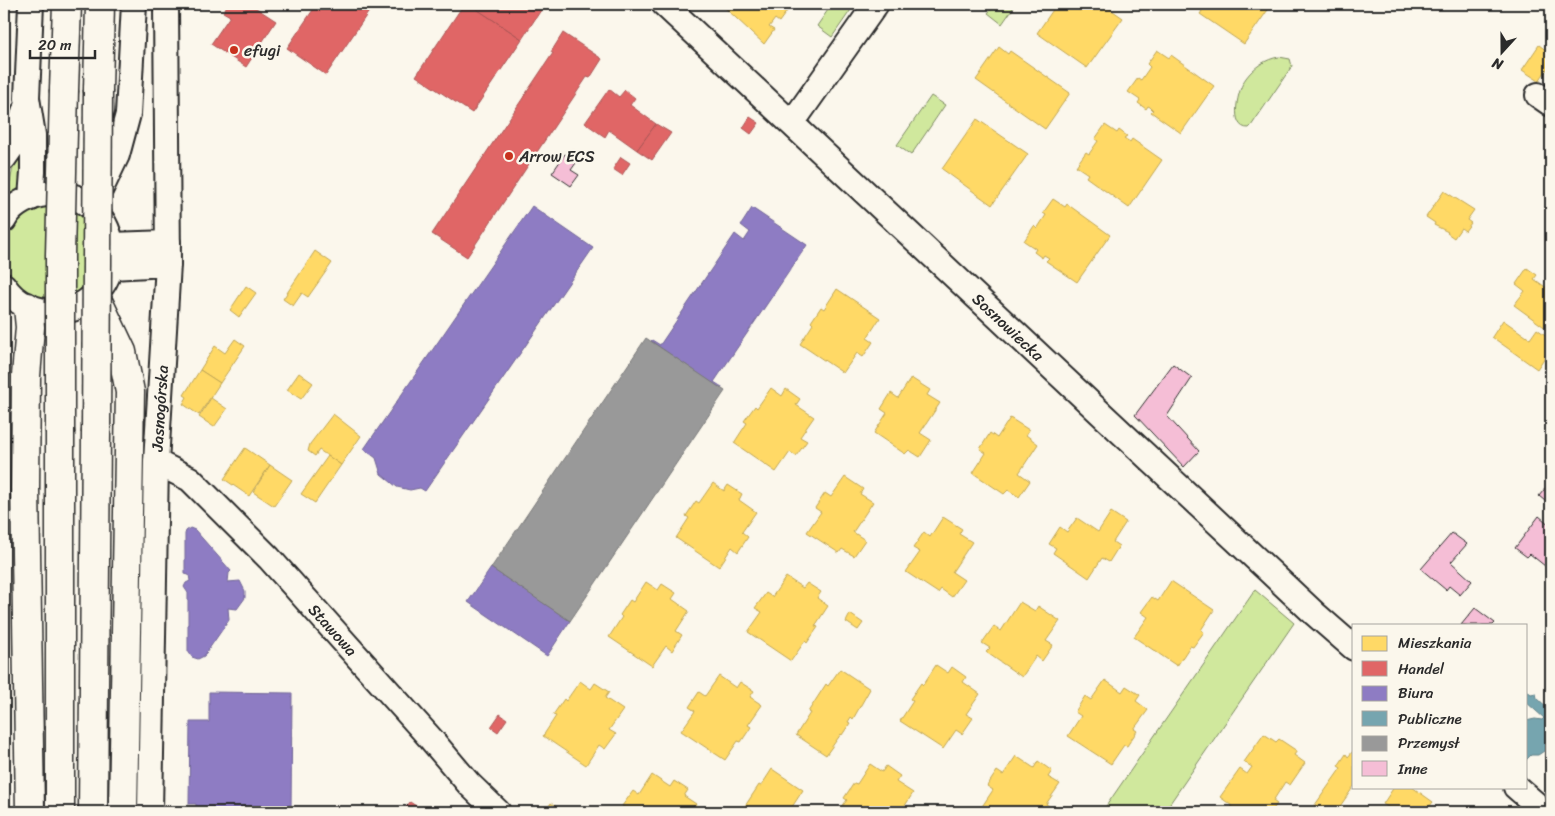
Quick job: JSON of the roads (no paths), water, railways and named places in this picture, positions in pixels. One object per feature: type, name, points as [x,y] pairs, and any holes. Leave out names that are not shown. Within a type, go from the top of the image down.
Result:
[{"type":"main road","points":[[60,812],[60,255],[67,4]]},
{"type":"main road","points":[[93,812],[100,4]]},
{"type":"main road","points":[[95,295],[122,352],[130,392],[123,812]]},
{"type":"main road","points":[[28,307],[30,327],[26,376],[25,488],[30,812]]},
{"type":"street","points":[[4,158],[18,138],[27,98],[31,4]]},
{"type":"street","points":[[92,208],[116,155],[128,114],[134,4]]},
{"type":"street","name":"Jasnogórska","points":[[150,812],[156,462],[168,254],[166,4]]},
{"type":"street","name":"Sosnowiecka","points":[[664,4],[1314,614],[1352,646]]},
{"type":"street","points":[[792,123],[876,4]]},
{"type":"street","points":[[27,98],[33,135],[31,198]]},
{"type":"street","points":[[4,286],[10,295],[28,307],[45,312],[63,312],[80,306],[95,295],[103,286],[111,256],[109,233],[102,219],[92,208],[78,199],[63,194],[47,194],[22,201],[5,217]]},
{"type":"street","points":[[111,256],[168,254]]},
{"type":"street","name":"Stawowa","points":[[156,462],[190,479],[269,558],[469,784],[498,812]]},
{"type":"street","points":[[1517,788],[1545,812]]},
{"type":"place","name":"efugi","points":[[234,50]]},
{"type":"place","name":"Arrow ECS","points":[[509,156]]}]
